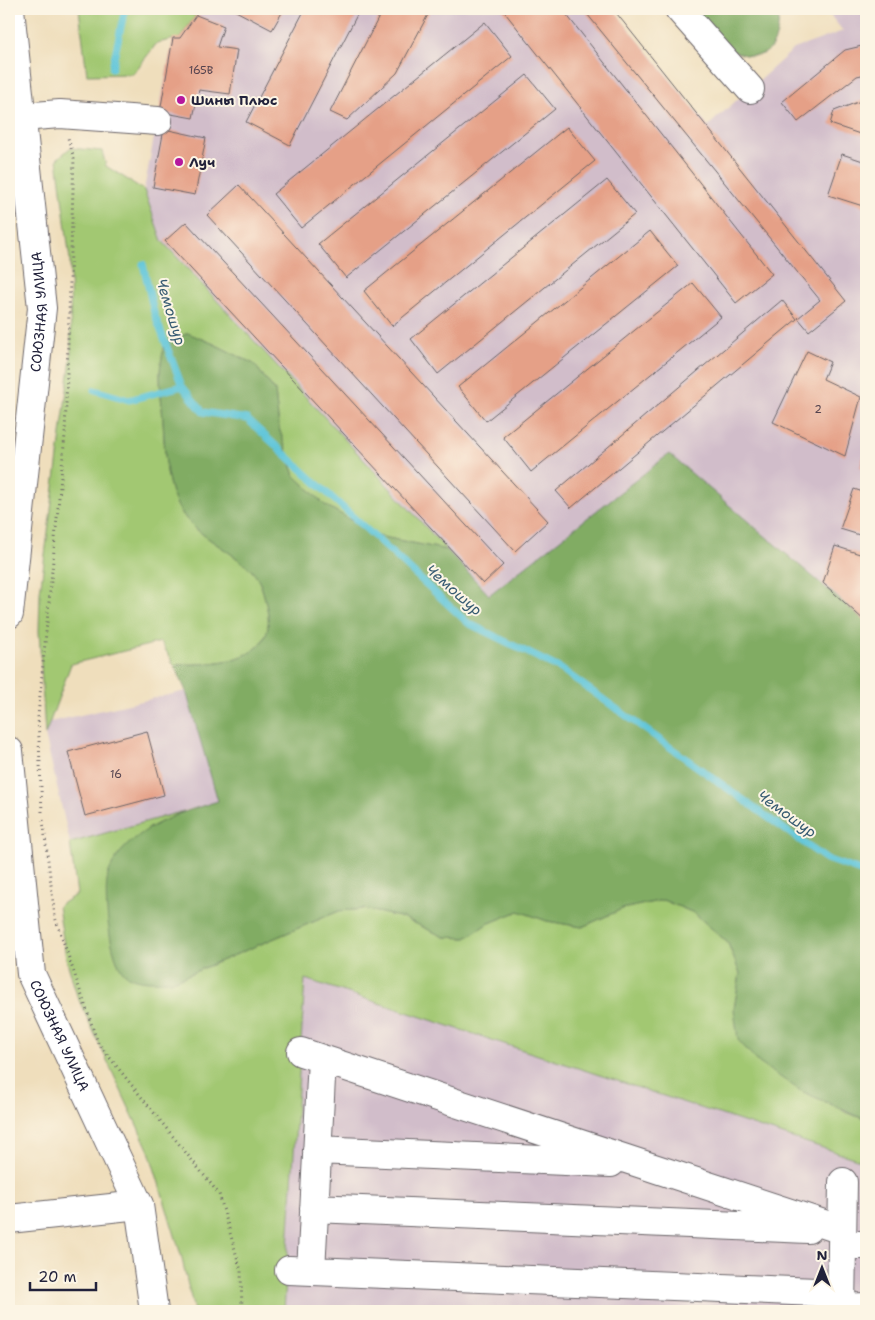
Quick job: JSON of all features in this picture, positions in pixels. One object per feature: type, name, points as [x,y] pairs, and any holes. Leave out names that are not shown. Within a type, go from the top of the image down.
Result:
[{"type":"main road","name":"СОЮЗНАЯ УЛИЦА","points":[[9,614],[13,542],[42,308],[15,118],[10,9]]},
{"type":"main road","points":[[679,9],[750,89]]},
{"type":"main road","points":[[15,118],[60,114],[158,121]]},
{"type":"main road","name":"СОЮЗНАЯ УЛИЦА","points":[[9,751],[31,974],[140,1205],[154,1311]]},
{"type":"main road","points":[[843,1182],[850,1240],[847,1305],[300,1270],[314,1208],[317,1150],[311,1056],[644,1165],[850,1240]]},
{"type":"main road","points":[[317,1150],[644,1165]]},
{"type":"main road","points":[[9,1219],[140,1205]]},
{"type":"main road","points":[[314,1208],[850,1240]]},
{"type":"path","points":[[60,114],[74,158],[65,435],[38,716],[42,813],[55,917],[98,1043],[218,1194],[241,1271],[242,1311]]},
{"type":"shaded area","points":[[205,9],[613,9],[708,126],[794,49],[843,31],[825,9],[866,9],[866,622],[669,454],[489,596],[162,241],[144,190],[173,38]]},
{"type":"shaded area","points":[[186,691],[219,801],[70,843],[45,735],[50,722]]},
{"type":"shaded area","points":[[305,979],[866,1162],[866,1311],[284,1311]]},
{"type":"green space","points":[[79,9],[165,9],[196,15],[180,38],[157,43],[133,74],[87,75]]},
{"type":"green space","points":[[688,9],[779,9],[778,27],[774,43],[763,54],[755,56],[730,51],[718,42]]},
{"type":"green space","points":[[70,148],[102,151],[106,166],[144,190],[162,241],[447,550],[378,536],[325,505],[295,476],[279,428],[275,391],[254,364],[214,344],[188,334],[165,344],[160,366],[160,385],[168,479],[175,502],[196,529],[243,563],[254,574],[260,583],[265,598],[268,627],[263,641],[252,651],[238,658],[174,665],[161,642],[71,664],[45,735],[39,631],[40,592],[71,359],[70,260],[57,159]]},
{"type":"green space","points":[[188,333],[254,364],[275,391],[279,428],[295,476],[325,505],[378,536],[447,550],[489,595],[669,454],[866,622],[866,1120],[801,1091],[759,1063],[738,1040],[734,1009],[740,974],[728,943],[694,913],[663,900],[622,909],[582,927],[547,921],[519,911],[487,924],[466,938],[444,937],[404,918],[364,909],[339,911],[173,981],[135,979],[125,974],[119,966],[111,941],[107,911],[108,875],[113,864],[119,854],[129,844],[152,827],[164,820],[218,801],[186,691],[174,665],[222,661],[238,657],[252,651],[263,641],[268,627],[265,598],[260,583],[254,574],[243,563],[205,536],[188,521],[175,502],[168,479],[160,366],[164,344]]},
{"type":"green space","points":[[184,811],[149,828],[173,981],[339,911],[364,909],[404,918],[444,937],[466,938],[487,924],[519,911],[547,921],[582,927],[622,909],[663,900],[694,913],[728,943],[740,974],[734,1009],[843,1111],[866,1120],[866,1162],[305,979],[284,1311],[194,1311],[181,1255],[149,1151],[77,996],[66,958],[58,906],[77,894],[70,843]]},
{"type":"building","points":[[232,9],[284,9],[272,30]]},
{"type":"building","points":[[305,9],[360,9],[290,145],[246,122]]},
{"type":"building","points":[[383,9],[431,9],[397,73],[347,120],[330,112]]},
{"type":"building","points":[[502,9],[562,9],[772,274],[736,303]]},
{"type":"building","points":[[583,9],[613,9],[846,301],[809,331],[798,318],[820,300]]},
{"type":"building","points":[[196,15],[224,26],[217,47],[237,50],[230,94],[199,90],[193,118],[160,112],[173,38],[180,38]]},
{"type":"building","points":[[485,22],[512,56],[301,228],[273,194]]},
{"type":"building","points":[[866,45],[866,74],[857,76],[798,122],[782,102],[845,50]]},
{"type":"building","points":[[527,75],[555,109],[346,278],[318,244]]},
{"type":"building","points":[[866,99],[866,136],[830,124],[834,111]]},
{"type":"building","points":[[567,127],[595,161],[392,326],[364,291]]},
{"type":"building","name":"Луч","points":[[164,129],[206,138],[195,195],[153,187]]},
{"type":"building","points":[[842,154],[866,162],[866,207],[828,195]]},
{"type":"building","points":[[607,180],[635,214],[438,374],[411,339]]},
{"type":"building","points":[[239,185],[548,521],[515,551],[207,215]]},
{"type":"building","points":[[186,222],[503,565],[483,584],[165,241]]},
{"type":"building","points":[[650,231],[678,266],[486,421],[458,387]]},
{"type":"building","points":[[693,283],[721,317],[531,472],[503,437]]},
{"type":"building","points":[[782,300],[797,319],[571,508],[556,491]]},
{"type":"building","points":[[807,351],[830,362],[823,379],[861,397],[845,456],[773,422]]},
{"type":"building","points":[[866,448],[866,469],[860,467]]},
{"type":"building","points":[[854,489],[866,493],[866,537],[840,529]]},
{"type":"building","points":[[835,546],[866,556],[866,622],[823,583]]},
{"type":"building","points":[[147,731],[164,795],[85,816],[68,752]]},
{"type":"waterway","name":"Чемошур","points":[[112,68],[125,9]]},
{"type":"waterway","name":"Чемошур","points":[[143,264],[154,313],[182,386],[203,412],[247,419],[468,623],[561,669],[826,859],[866,873]]},
{"type":"waterway","points":[[95,390],[129,400],[182,386]]},
{"type":"place","name":"Шины Плюс","points":[[181,100]]},
{"type":"place","name":"Луч","points":[[179,162]]}]
